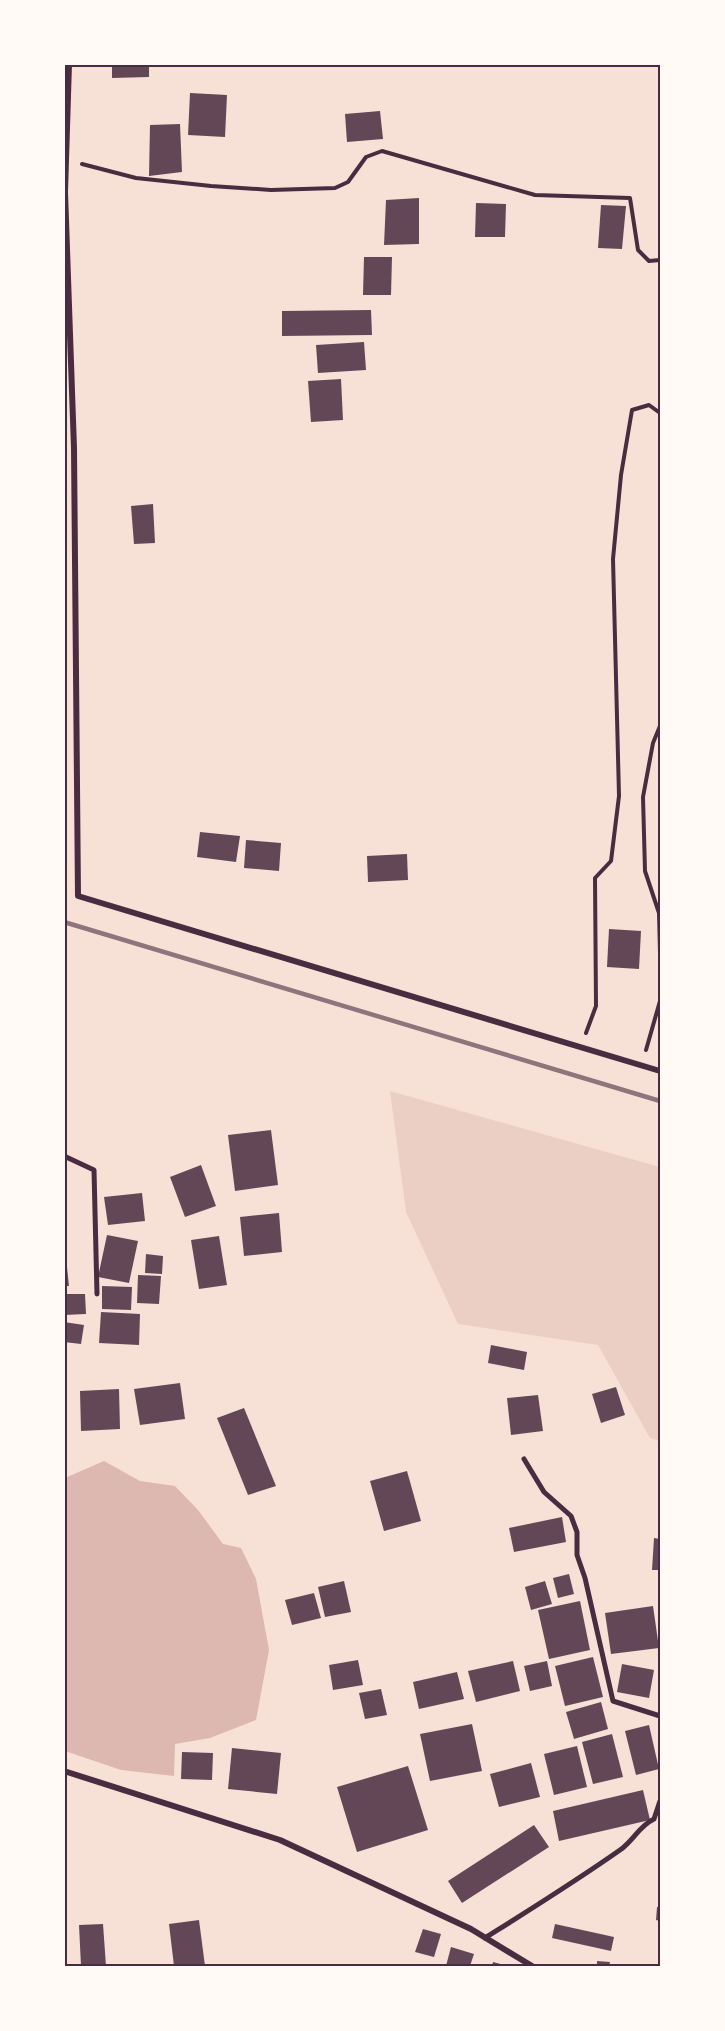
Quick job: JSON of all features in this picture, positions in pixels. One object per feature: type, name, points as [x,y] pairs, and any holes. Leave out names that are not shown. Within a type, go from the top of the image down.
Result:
[{"type":"street","points":[[69,64],[66,160],[69,354],[74,448],[78,896],[660,1071]]},
{"type":"street","points":[[64,1156],[94,1170],[97,1294]]},
{"type":"street","points":[[524,1459],[544,1492],[572,1516],[577,1532],[577,1555],[585,1578],[613,1701],[660,1716]]},
{"type":"street","points":[[64,1771],[280,1840],[485,1938],[532,1966]]},
{"type":"street","points":[[485,1938],[565,1888],[626,1845],[643,1824],[654,1819],[660,1801]]},
{"type":"path","points":[[66,160],[136,178],[271,190],[335,188],[348,182],[366,157],[382,151],[535,195],[630,198],[638,250],[649,261],[660,260]]},
{"type":"path","points":[[581,1047],[596,1005],[595,878],[611,861],[619,796],[613,559],[621,475],[632,410],[649,405],[660,413]]},
{"type":"path","points":[[660,726],[653,743],[643,797],[645,871],[659,913],[660,952]]},
{"type":"path","points":[[641,1065],[660,1001]]},
{"type":"shaded area","points":[[390,1091],[660,1167],[660,1441],[650,1438],[598,1345],[458,1324],[406,1212]]},
{"type":"shaded area","points":[[104,1461],[140,1481],[175,1486],[198,1510],[223,1544],[241,1548],[256,1579],[269,1650],[256,1720],[210,1738],[175,1744],[174,1776],[121,1770],[65,1751],[65,1478]]},
{"type":"building","points":[[112,64],[149,64],[149,77],[112,78]]},
{"type":"building","points":[[190,93],[227,95],[225,137],[188,135]]},
{"type":"building","points":[[380,111],[383,139],[347,142],[345,114]]},
{"type":"building","points":[[180,124],[182,172],[149,176],[150,125]]},
{"type":"building","points":[[419,198],[419,244],[384,245],[386,200]]},
{"type":"building","points":[[476,203],[506,204],[505,237],[475,237]]},
{"type":"building","points":[[601,205],[626,206],[622,249],[598,248]]},
{"type":"building","points":[[364,257],[392,257],[391,295],[363,295]]},
{"type":"building","points":[[371,310],[372,335],[282,336],[282,311]]},
{"type":"building","points":[[364,342],[366,370],[318,373],[316,345]]},
{"type":"building","points":[[341,379],[343,420],[311,422],[308,381]]},
{"type":"building","points":[[153,504],[155,543],[134,544],[131,506]]},
{"type":"building","points":[[200,832],[240,836],[236,862],[197,857]]},
{"type":"building","points":[[246,840],[281,843],[279,871],[244,868]]},
{"type":"building","points":[[407,854],[408,880],[368,882],[367,856]]},
{"type":"building","points":[[609,929],[641,931],[639,969],[607,967]]},
{"type":"building","points":[[271,1130],[278,1185],[235,1191],[228,1135]]},
{"type":"building","points":[[201,1165],[216,1206],[185,1217],[170,1177]]},
{"type":"building","points":[[142,1193],[145,1221],[108,1225],[104,1197]]},
{"type":"building","points":[[279,1213],[282,1252],[244,1256],[240,1217]]},
{"type":"building","points":[[107,1235],[138,1241],[129,1283],[98,1277]]},
{"type":"building","points":[[219,1236],[227,1285],[199,1289],[191,1240]]},
{"type":"building","points":[[64,1239],[69,1286],[64,1286]]},
{"type":"building","points":[[146,1254],[163,1256],[162,1274],[145,1273]]},
{"type":"building","points":[[138,1275],[161,1276],[159,1304],[137,1303]]},
{"type":"building","points":[[102,1286],[132,1287],[131,1310],[102,1309]]},
{"type":"building","points":[[64,1294],[85,1294],[86,1314],[64,1315]]},
{"type":"building","points":[[101,1312],[140,1314],[139,1345],[99,1343]]},
{"type":"building","points":[[64,1322],[84,1325],[81,1344],[64,1342]]},
{"type":"building","points":[[491,1345],[527,1352],[524,1370],[488,1363]]},
{"type":"building","points":[[180,1383],[185,1419],[140,1425],[134,1389]]},
{"type":"building","points":[[616,1387],[625,1415],[601,1423],[592,1394]]},
{"type":"building","points":[[119,1389],[120,1429],[81,1431],[80,1391]]},
{"type":"building","points":[[538,1395],[543,1431],[511,1435],[507,1398]]},
{"type":"building","points":[[244,1408],[276,1486],[248,1495],[217,1418]]},
{"type":"building","points":[[407,1471],[421,1521],[384,1531],[370,1481]]},
{"type":"building","points":[[562,1517],[566,1542],[514,1552],[509,1528]]},
{"type":"building","points":[[654,1538],[660,1539],[660,1570],[652,1570]]},
{"type":"building","points":[[569,1574],[574,1594],[558,1598],[553,1578]]},
{"type":"building","points":[[344,1581],[351,1612],[325,1617],[318,1587]]},
{"type":"building","points":[[545,1581],[552,1604],[531,1610],[525,1587]]},
{"type":"building","points":[[314,1593],[321,1618],[292,1625],[285,1600]]},
{"type":"building","points":[[580,1601],[590,1650],[549,1659],[538,1610]]},
{"type":"building","points":[[653,1606],[659,1648],[611,1654],[605,1613]]},
{"type":"building","points":[[593,1657],[603,1697],[565,1706],[555,1666]]},
{"type":"building","points":[[358,1660],[363,1685],[333,1690],[329,1665]]},
{"type":"building","points":[[513,1661],[520,1691],[476,1702],[468,1671]]},
{"type":"building","points":[[547,1661],[552,1686],[530,1691],[524,1666]]},
{"type":"building","points":[[622,1664],[654,1670],[649,1698],[617,1692]]},
{"type":"building","points":[[457,1672],[464,1699],[419,1709],[413,1682]]},
{"type":"building","points":[[381,1689],[387,1715],[365,1719],[359,1693]]},
{"type":"building","points":[[601,1702],[608,1729],[574,1739],[566,1712]]},
{"type":"building","points":[[472,1724],[482,1771],[430,1781],[420,1734]]},
{"type":"building","points":[[649,1725],[659,1769],[636,1775],[625,1731]]},
{"type":"building","points":[[612,1734],[623,1777],[593,1784],[582,1742]]},
{"type":"building","points":[[577,1746],[587,1787],[554,1795],[544,1754]]},
{"type":"building","points":[[232,1748],[281,1753],[277,1794],[228,1789]]},
{"type":"building","points":[[182,1752],[213,1753],[212,1780],[181,1779]]},
{"type":"building","points":[[531,1763],[540,1797],[499,1807],[490,1774]]},
{"type":"building","points":[[408,1766],[428,1830],[357,1852],[337,1787]]},
{"type":"building","points":[[643,1790],[650,1820],[559,1841],[553,1811]]},
{"type":"building","points":[[534,1825],[549,1847],[462,1903],[448,1881]]},
{"type":"building","points":[[657,1907],[660,1907],[660,1921],[656,1920]]},
{"type":"building","points":[[199,1920],[205,1966],[174,1966],[169,1924]]},
{"type":"building","points":[[103,1924],[106,1966],[81,1966],[79,1925]]},
{"type":"building","points":[[555,1924],[614,1937],[611,1951],[552,1938]]},
{"type":"building","points":[[423,1929],[441,1934],[434,1957],[415,1952]]},
{"type":"building","points":[[451,1947],[474,1954],[470,1966],[446,1966]]},
{"type":"building","points":[[597,1961],[610,1962],[609,1966],[597,1966]]},
{"type":"building","points":[[493,1962],[508,1966],[492,1966]]},
{"type":"railway","points":[[64,922],[660,1101]]}]
